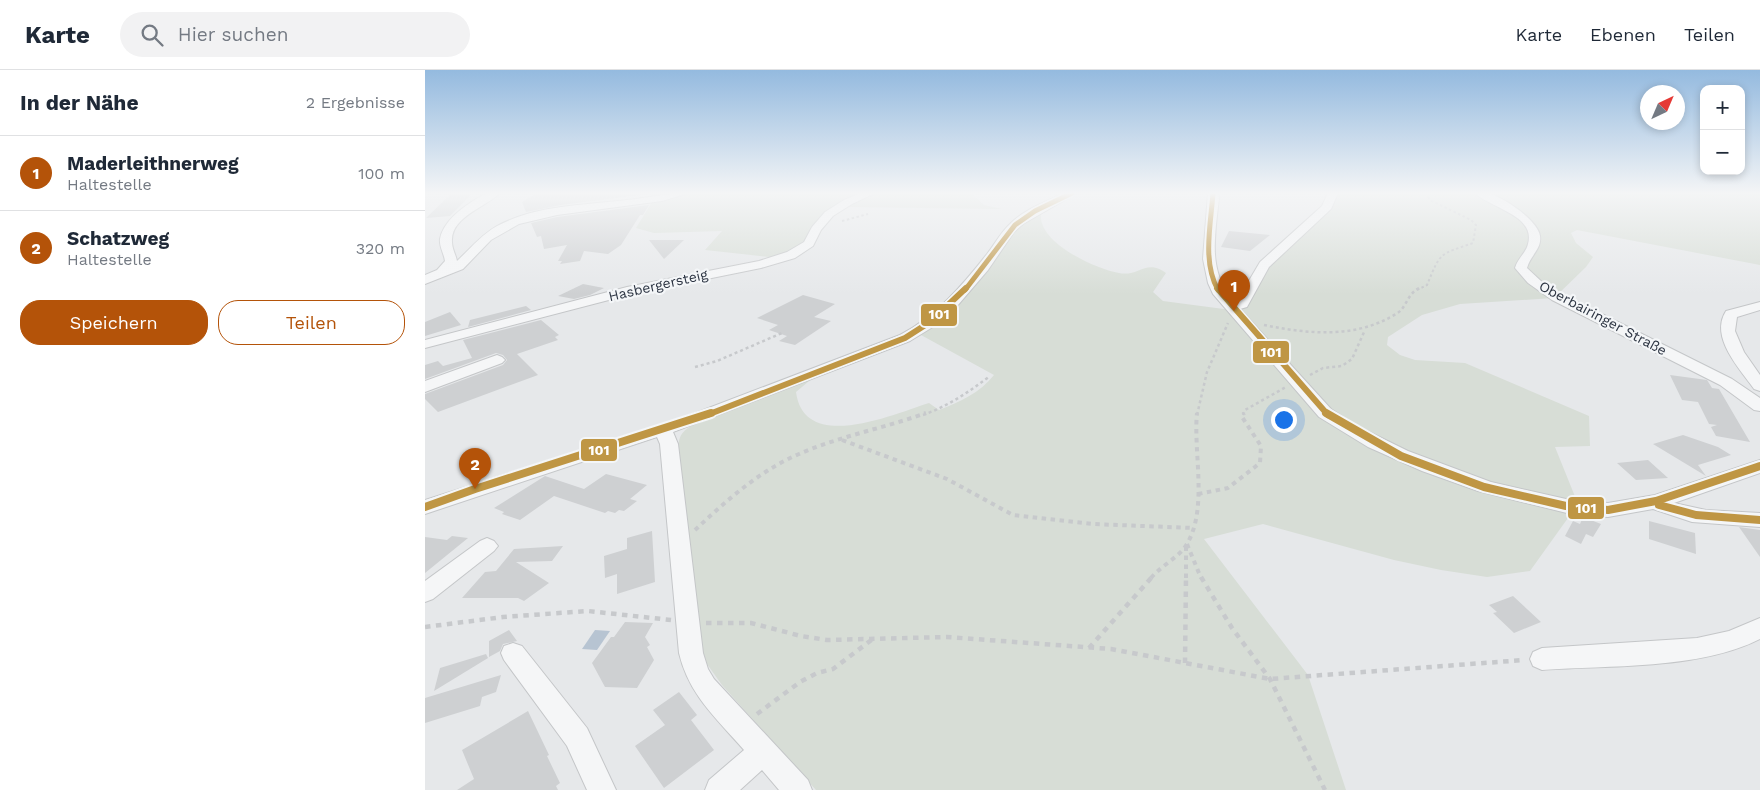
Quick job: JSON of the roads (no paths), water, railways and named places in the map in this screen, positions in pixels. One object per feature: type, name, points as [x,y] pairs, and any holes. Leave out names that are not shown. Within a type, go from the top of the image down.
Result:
[{"type":"street","points":[[441,273],[451,262],[446,242],[453,227]]},
{"type":"street","points":[[425,280],[457,268],[471,253],[496,232],[508,227]]},
{"type":"street","name":"Hasbergersteig","points":[[425,344],[627,291],[761,264],[791,255],[809,244],[819,227]]},
{"type":"street","points":[[425,507],[475,488],[663,430],[884,347],[921,331],[941,315],[973,279],[1014,227]]},
{"type":"street","points":[[1212,227],[1209,260],[1214,282],[1236,314],[1298,381],[1308,396],[1325,413],[1345,426],[1419,461],[1480,484],[1526,498],[1585,509],[1607,510],[1635,507],[1655,502],[1760,466]]},
{"type":"street","points":[[1236,314],[1264,264],[1306,227]]},
{"type":"street","name":"Oberbairinger Straße","points":[[1531,227],[1535,238],[1534,245],[1521,262],[1521,268],[1527,277],[1557,297],[1759,399]]},
{"type":"street","points":[[471,253],[486,249]]},
{"type":"street","name":"Oberbairinger Straße","points":[[1759,399],[1734,347],[1728,326],[1728,318],[1731,314],[1760,306]]},
{"type":"street","points":[[425,387],[497,360]]},
{"type":"street","points":[[663,430],[669,444],[679,540],[680,620],[696,672],[705,687],[798,790]]},
{"type":"street","points":[[1655,502],[1672,510],[1696,515],[1760,520]]},
{"type":"street","points":[[425,593],[487,546]]},
{"type":"street","points":[[1542,659],[1678,651],[1723,642],[1750,634],[1760,628]]},
{"type":"street","points":[[513,653],[577,737],[602,790]]},
{"type":"street","points":[[719,790],[763,751]]},
{"type":"water","points":[[595,630],[610,631],[597,650],[582,649]]},
{"type":"place","name":"Maderleithnerweg","points":[[1234,311]]},
{"type":"place","name":"Schatzweg","points":[[475,489]]}]
